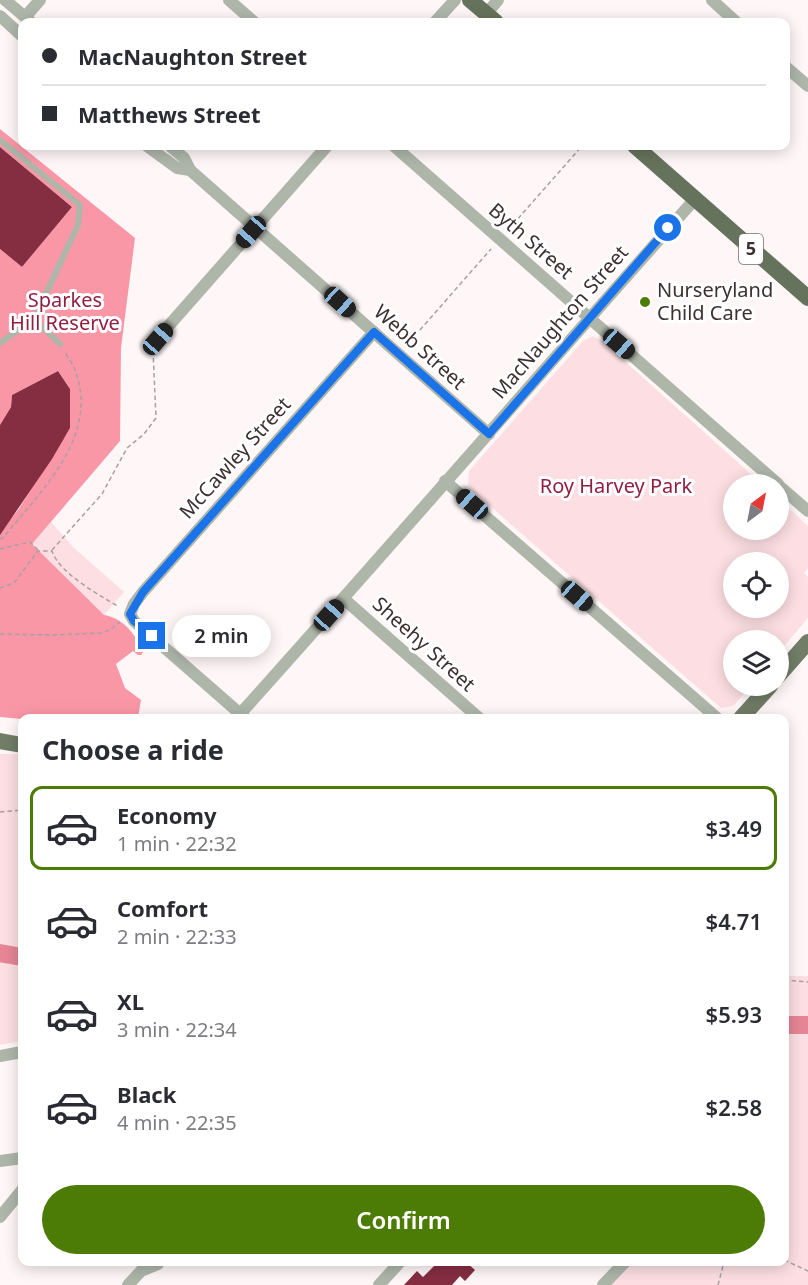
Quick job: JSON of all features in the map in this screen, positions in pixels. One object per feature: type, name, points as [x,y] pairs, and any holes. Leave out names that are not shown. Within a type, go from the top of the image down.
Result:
[{"type":"highway","points":[[470,0],[491,18]]},
{"type":"highway","name":"5","points":[[640,150],[808,298]]},
{"type":"main road","points":[[789,664],[808,642]]},
{"type":"main road","points":[[745,714],[761,696]]},
{"type":"main road","points":[[0,741],[18,744]]},
{"type":"street","points":[[5,0],[26,18]]},
{"type":"street","points":[[29,18],[40,0]]},
{"type":"street","points":[[229,0],[249,18]]},
{"type":"street","points":[[439,18],[455,0]]},
{"type":"street","points":[[491,18],[498,0]]},
{"type":"street","points":[[712,0],[732,18]]},
{"type":"street","points":[[0,16],[18,32]]},
{"type":"street","points":[[790,70],[808,86]]},
{"type":"street","name":"Webb Street","points":[[152,150],[177,168],[190,170]]},
{"type":"street","name":"Webb Street","points":[[175,150],[184,158],[190,170],[489,434]]},
{"type":"street","points":[[158,339],[323,150]]},
{"type":"street","name":"Byth Street","points":[[399,150],[766,474]]},
{"type":"street","name":"MacNaughton Street","points":[[244,714],[695,199]]},
{"type":"street","name":"McCawley Street","points":[[130,614],[143,592],[374,332]]},
{"type":"street","points":[[446,481],[712,714]]},
{"type":"street","name":"Byth Street","points":[[789,495],[808,511]]},
{"type":"street","name":"Sheehy Street","points":[[344,599],[474,714]]},
{"type":"street","points":[[130,614],[134,621],[240,714]]},
{"type":"street","points":[[0,1056],[18,1053]]},
{"type":"street","points":[[0,1161],[18,1159]]},
{"type":"street","points":[[0,1216],[18,1195]]},
{"type":"street","points":[[128,1285],[141,1271],[153,1266]]},
{"type":"street","points":[[379,1285],[396,1266]]},
{"type":"street","points":[[603,1285],[621,1266]]},
{"type":"lane","points":[[0,140],[80,205],[78,225],[34,319],[0,343]]},
{"type":"lane","points":[[34,319],[60,344]]},
{"type":"path","points":[[399,354],[578,150]]},
{"type":"path","points":[[0,549],[30,542],[38,551],[52,551],[102,494],[127,448],[144,434],[156,418],[153,347],[158,339]]},
{"type":"path","points":[[0,539],[63,462],[79,426],[81,392],[77,374],[60,344]]},
{"type":"path","points":[[0,588],[14,583],[38,551]]},
{"type":"path","points":[[0,634],[101,633],[110,630],[130,614],[84,585],[58,564],[52,551]]},
{"type":"path","points":[[0,812],[18,810]]},
{"type":"path","points":[[789,980],[808,981]]},
{"type":"path","points":[[789,1262],[808,1270]]},
{"type":"path","points":[[718,1285],[723,1266]]},
{"type":"green space","name":"Sparkes Hill Reserve","points":[[0,129],[18,144],[18,150],[26,150],[135,238],[121,348],[120,441],[32,544],[104,615],[123,623],[136,638],[144,651],[141,655],[133,651],[116,664],[125,688],[141,700],[139,714],[18,714],[18,719],[0,717],[0,532],[18,510],[70,428],[70,389],[58,371],[12,395],[11,407],[0,425],[0,249],[22,267],[72,207],[0,147]]},
{"type":"green space","name":"Roy Harvey Park","points":[[593,336],[602,341],[751,474],[723,474],[723,540],[789,540],[789,508],[808,526],[808,568],[804,573],[808,577],[808,618],[789,640],[789,630],[723,630],[723,696],[742,696],[733,706],[721,708],[473,491],[468,484],[469,471],[583,341]]},
{"type":"green space","points":[[51,522],[74,548],[124,592],[104,615],[32,544]]},
{"type":"green space","points":[[0,754],[18,754],[18,1042],[0,1045]]},
{"type":"green space","points":[[789,976],[808,976],[808,1285],[605,1285],[622,1266],[789,1266]]},
{"type":"building","points":[[0,147],[72,207],[22,267],[0,249]]},
{"type":"building","points":[[58,371],[70,389],[70,428],[52,459],[0,535],[0,425],[11,407],[12,395]]},
{"type":"building","points":[[434,1266],[470,1266],[475,1270],[465,1281],[460,1276],[452,1285],[404,1285],[417,1271],[423,1277]]},
{"type":"waterway","points":[[0,953],[18,956]]},
{"type":"waterway","points":[[789,1025],[808,1025]]},
{"type":"place","name":"Nurseryland Child Care","points":[[645,302]]},
{"type":"route","points":[[152,636],[134,621],[130,614],[134,604],[374,332],[489,434],[668,228]]}]
